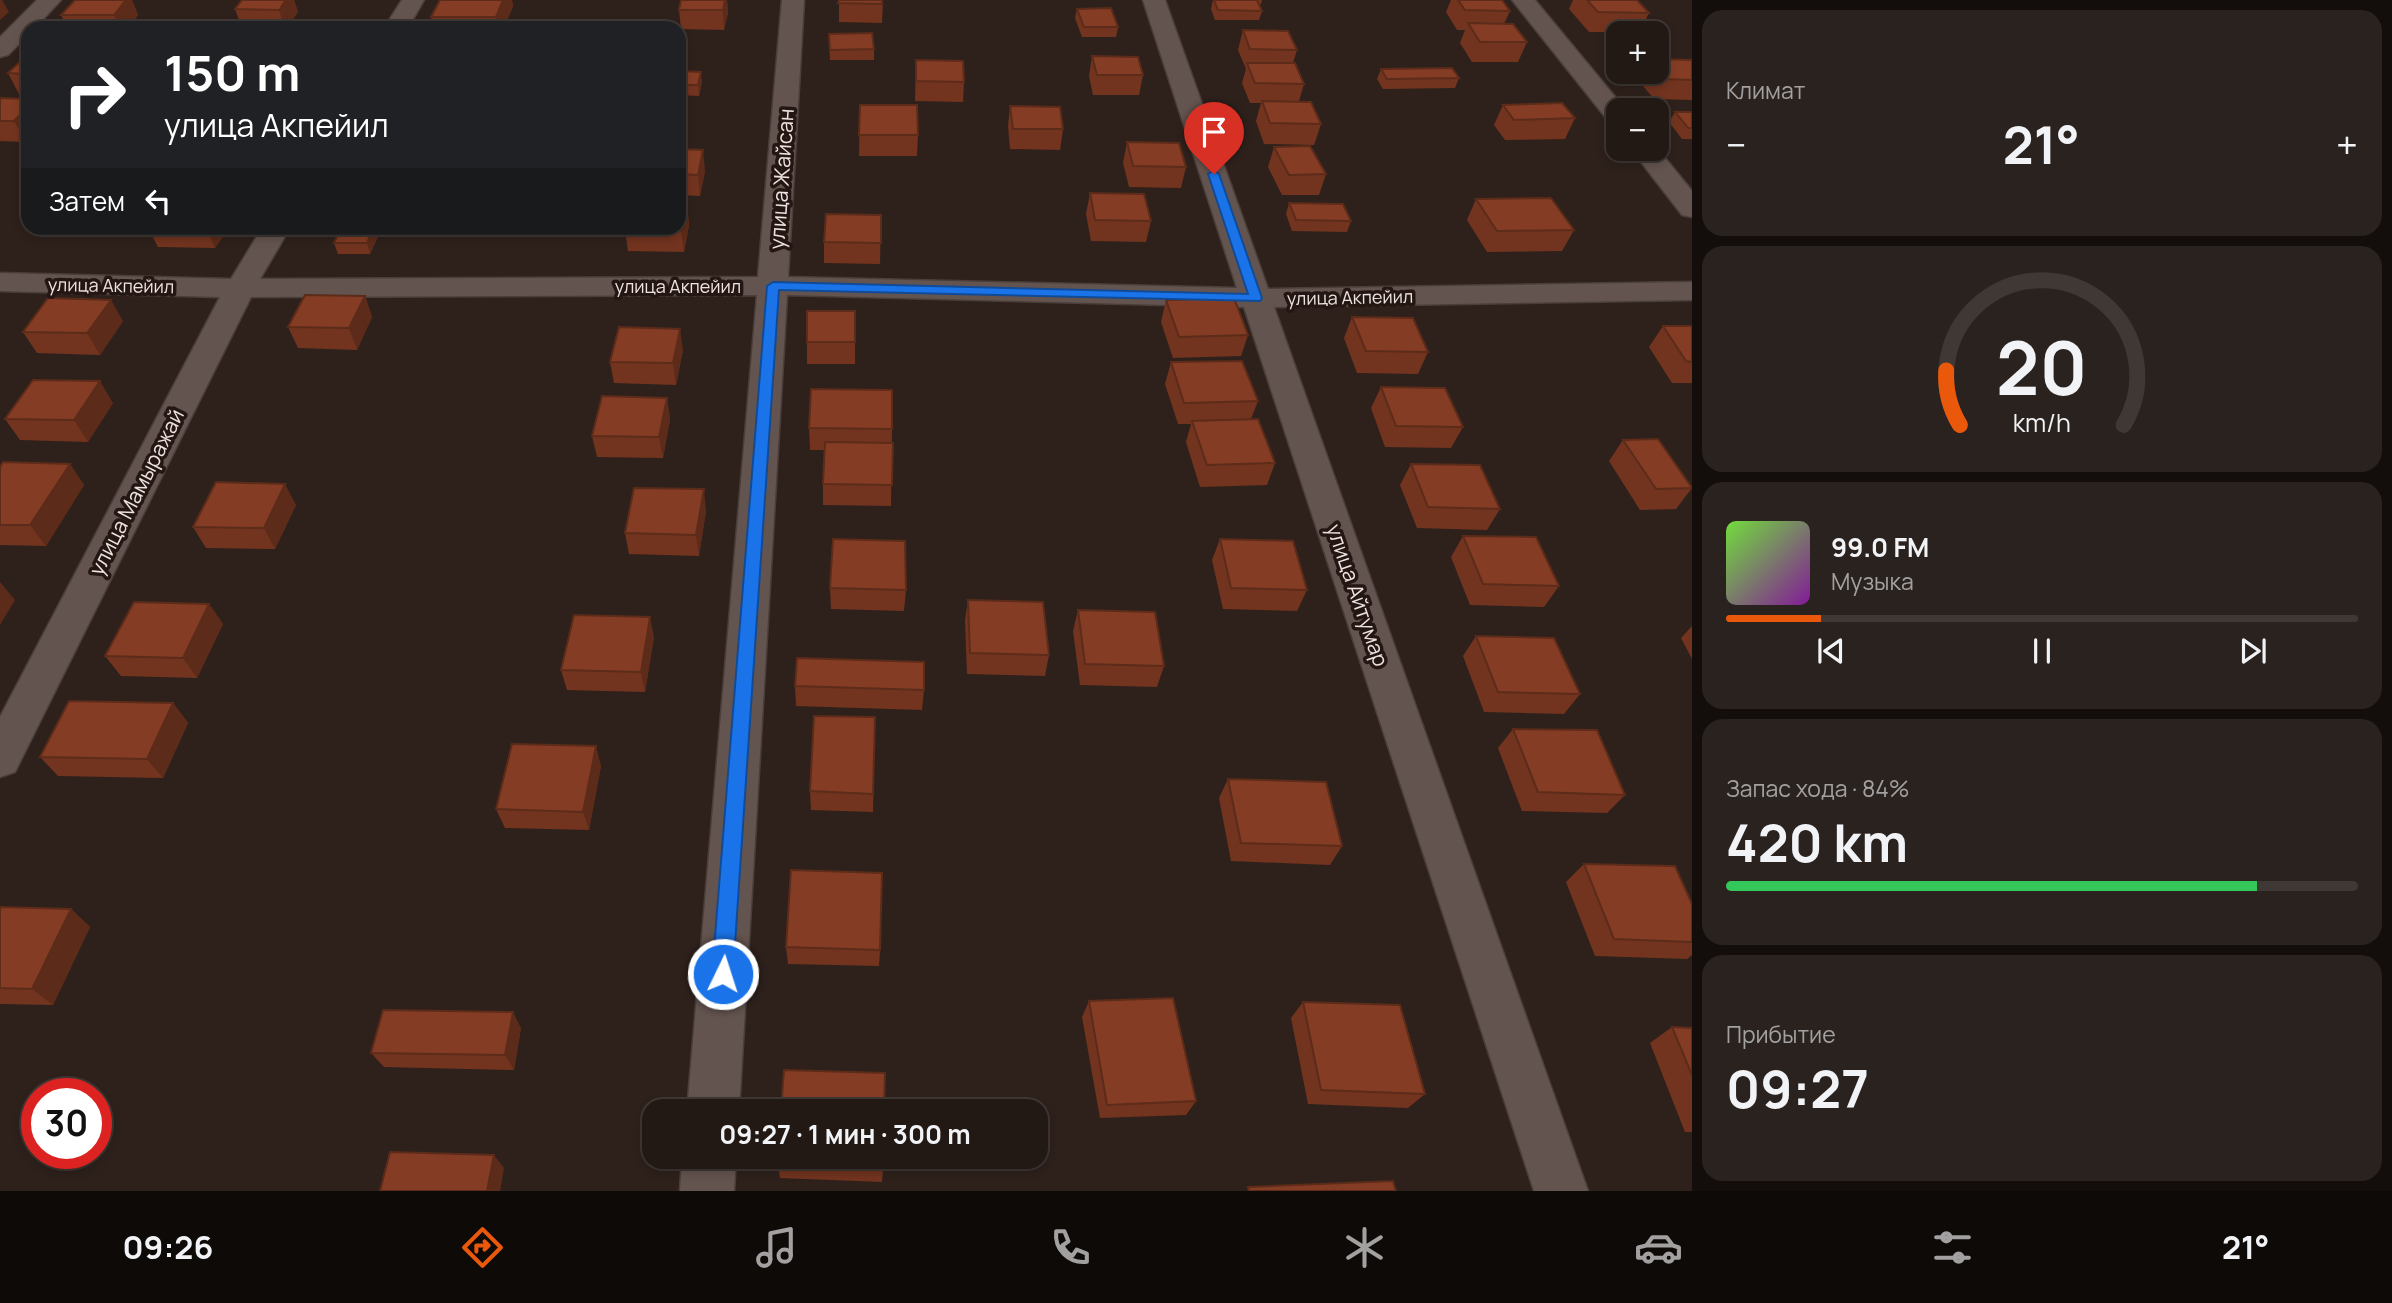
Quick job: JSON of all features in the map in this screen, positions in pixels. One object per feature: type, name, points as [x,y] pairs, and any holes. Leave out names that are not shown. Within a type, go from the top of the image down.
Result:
[{"type":"street","points":[[29,21],[50,0]]},
{"type":"street","points":[[400,21],[413,0]]},
{"type":"street","name":"улица Жайсан","points":[[714,1099],[793,0]]},
{"type":"street","name":"улица Айтумар","points":[[1154,0],[1561,1191]]},
{"type":"street","points":[[1523,0],[1606,102]]},
{"type":"street","points":[[0,50],[21,29]]},
{"type":"street","points":[[1653,161],[1692,209]]},
{"type":"street","name":"улица Мамыражай","points":[[0,759],[240,288],[272,235]]},
{"type":"street","name":"улица Акпейил","points":[[0,282],[240,288],[773,286],[1256,298],[1692,291]]},
{"type":"street","points":[[707,1191],[708,1169]]},
{"type":"building","points":[[75,0],[126,0],[114,15],[61,15]]},
{"type":"building","points":[[242,0],[286,0],[279,10],[235,9]]},
{"type":"building","points":[[440,0],[503,0],[496,17],[431,17]]},
{"type":"building","points":[[681,0],[725,0],[723,10],[679,10]]},
{"type":"building","points":[[839,0],[882,0],[882,4],[838,3]]},
{"type":"building","points":[[1214,0],[1257,0],[1262,11],[1218,10]]},
{"type":"building","points":[[1458,0],[1502,0],[1510,11],[1465,10]]},
{"type":"building","points":[[1587,0],[1637,0],[1649,13],[1598,12]]},
{"type":"building","points":[[1111,8],[1118,27],[1084,27],[1077,9]]},
{"type":"building","points":[[424,20],[485,20],[484,21]]},
{"type":"building","points":[[1468,23],[1513,24],[1527,42],[1480,42]]},
{"type":"building","points":[[1243,30],[1288,31],[1297,50],[1250,49]]},
{"type":"building","points":[[872,33],[874,49],[830,50],[829,34]]},
{"type":"building","points":[[1092,56],[1138,57],[1143,75],[1097,75]]},
{"type":"building","points":[[1669,59],[1692,60],[1692,80],[1669,79]]},
{"type":"building","points":[[916,60],[963,61],[964,82],[916,81]]},
{"type":"building","points":[[21,61],[21,74],[8,73]]},
{"type":"building","points":[[1247,63],[1295,63],[1304,84],[1255,83]]},
{"type":"building","points":[[1452,68],[1459,78],[1387,79],[1381,69]]},
{"type":"building","points":[[686,71],[701,72],[698,85],[686,85]]},
{"type":"building","points":[[0,98],[21,99],[21,114],[14,121],[0,121]]},
{"type":"building","points":[[1262,101],[1311,102],[1321,124],[1270,123]]},
{"type":"building","points":[[1562,103],[1575,118],[1514,120],[1503,105]]},
{"type":"building","points":[[860,105],[917,105],[918,135],[859,135]]},
{"type":"building","points":[[1010,106],[1060,107],[1063,129],[1013,129]]},
{"type":"building","points":[[1675,112],[1692,112],[1692,128],[1688,128]]},
{"type":"building","points":[[1127,142],[1179,143],[1186,167],[1133,166]]},
{"type":"building","points":[[1310,146],[1326,174],[1289,175],[1274,147]]},
{"type":"building","points":[[686,149],[703,150],[698,175],[686,174]]},
{"type":"building","points":[[1090,193],[1144,194],[1151,221],[1095,220]]},
{"type":"building","points":[[1551,198],[1574,230],[1497,231],[1476,199]]},
{"type":"building","points":[[1289,203],[1343,204],[1351,221],[1296,220]]},
{"type":"building","points":[[826,214],[881,215],[881,243],[824,242]]},
{"type":"building","points":[[338,235],[371,235],[367,243],[334,243]]},
{"type":"building","points":[[305,295],[365,296],[349,328],[288,327]]},
{"type":"building","points":[[48,298],[111,300],[87,333],[23,332]]},
{"type":"building","points":[[1234,298],[1248,335],[1179,337],[1166,300]]},
{"type":"building","points":[[807,311],[855,311],[855,342],[807,342]]},
{"type":"building","points":[[1352,317],[1413,318],[1428,352],[1366,351]]},
{"type":"building","points":[[1663,326],[1692,326],[1692,362],[1686,361]]},
{"type":"building","points":[[619,327],[680,329],[673,363],[610,362]]},
{"type":"building","points":[[1242,361],[1258,401],[1184,403],[1171,362]]},
{"type":"building","points":[[33,380],[100,381],[74,420],[5,419]]},
{"type":"building","points":[[1381,387],[1445,388],[1463,427],[1396,426]]},
{"type":"building","points":[[811,389],[892,390],[892,429],[809,428]]},
{"type":"building","points":[[602,396],[667,398],[659,437],[592,436]]},
{"type":"building","points":[[1258,419],[1275,463],[1207,465],[1192,421]]},
{"type":"building","points":[[1658,439],[1692,488],[1656,489],[1623,440]]},
{"type":"building","points":[[825,442],[893,443],[892,485],[823,484]]},
{"type":"building","points":[[3,462],[70,464],[30,525],[0,525],[0,467]]},
{"type":"building","points":[[1411,464],[1480,465],[1500,509],[1428,507]]},
{"type":"building","points":[[216,482],[285,484],[264,528],[193,527]]},
{"type":"building","points":[[634,488],[704,489],[696,535],[625,533]]},
{"type":"building","points":[[1463,536],[1536,537],[1559,586],[1483,584]]},
{"type":"building","points":[[833,539],[905,541],[906,590],[830,588]]},
{"type":"building","points":[[1220,539],[1293,541],[1307,590],[1231,588]]},
{"type":"building","points":[[968,600],[1043,602],[1049,655],[970,653]]},
{"type":"building","points":[[134,602],[209,604],[183,658],[105,656]]},
{"type":"building","points":[[1078,610],[1155,612],[1164,666],[1085,664]]},
{"type":"building","points":[[574,615],[650,617],[641,672],[561,670]]},
{"type":"building","points":[[1476,636],[1554,638],[1580,694],[1498,692]]},
{"type":"building","points":[[797,658],[924,662],[924,690],[795,686]]},
{"type":"building","points":[[69,701],[173,703],[147,759],[40,757]]},
{"type":"building","points":[[814,716],[875,717],[873,794],[810,791]]},
{"type":"building","points":[[1513,729],[1597,730],[1625,795],[1538,792]]},
{"type":"building","points":[[512,744],[596,746],[583,812],[496,809]]},
{"type":"building","points":[[1228,779],[1326,782],[1342,846],[1241,843]]},
{"type":"building","points":[[1584,864],[1675,866],[1692,904],[1692,942],[1614,939]]},
{"type":"building","points":[[791,870],[882,873],[880,950],[786,947]]},
{"type":"building","points":[[0,907],[71,909],[32,989],[0,988]]},
{"type":"building","points":[[1173,998],[1196,1101],[1107,1105],[1089,1001]]},
{"type":"building","points":[[1303,1002],[1400,1005],[1425,1094],[1321,1090]]},
{"type":"building","points":[[383,1010],[513,1012],[505,1055],[371,1053]]},
{"type":"building","points":[[1672,1027],[1692,1028],[1692,1075]]},
{"type":"building","points":[[784,1070],[885,1073],[884,1099],[782,1099]]},
{"type":"building","points":[[390,1152],[494,1155],[487,1191],[380,1191]]},
{"type":"building","points":[[1393,1181],[1396,1191],[1249,1191],[1248,1187]]},
{"type":"route","points":[[723,974],[773,286],[1256,298],[1214,174]]}]
